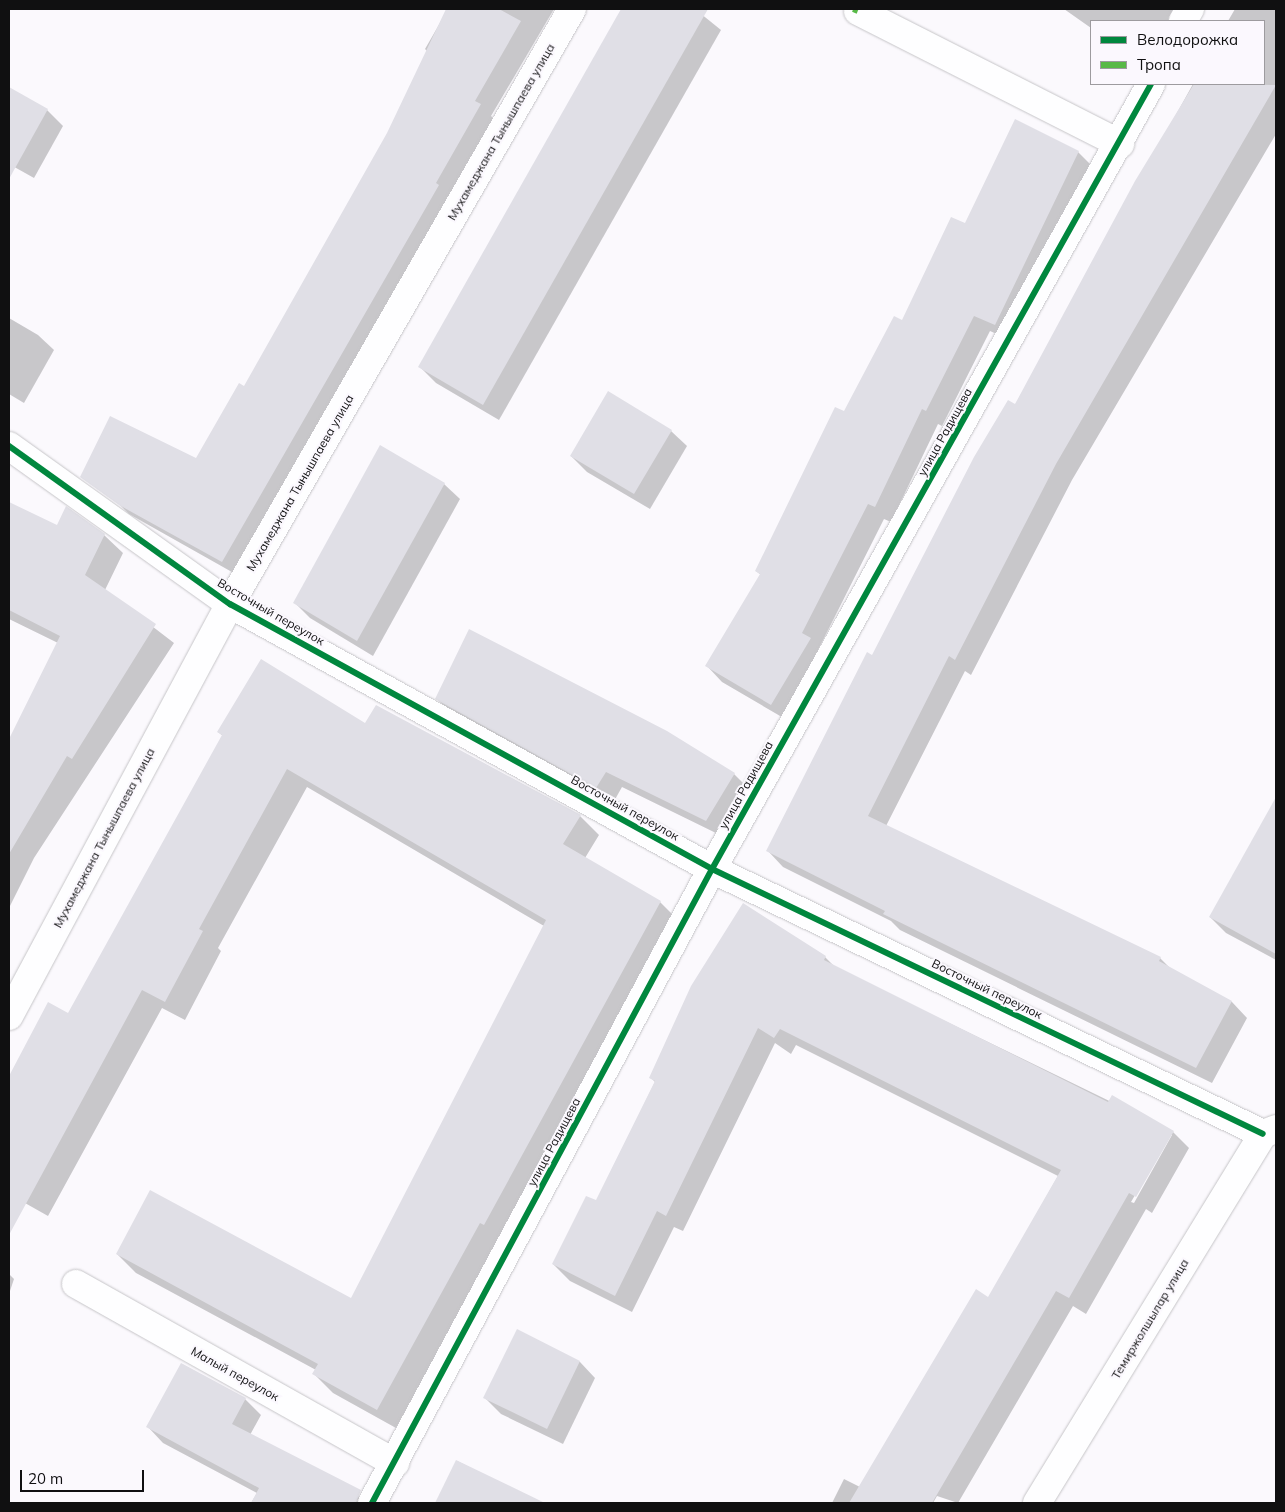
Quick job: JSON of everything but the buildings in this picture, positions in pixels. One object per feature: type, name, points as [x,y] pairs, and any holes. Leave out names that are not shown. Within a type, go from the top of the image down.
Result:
[{"type":"street","name":"Мухамеджана Тынышпаева улица","points":[[9,1016],[230,604],[572,9]]},
{"type":"street","points":[[1184,20],[1190,9]]},
{"type":"street","points":[[858,11],[1120,144]]},
{"type":"street","name":"улица Радищева","points":[[372,1503],[712,868],[1120,144],[1150,85]]},
{"type":"street","name":"Восточный переулок","points":[[9,446],[230,604],[712,868],[1270,1132]]},
{"type":"street","name":"Темиржолшылар улица","points":[[1038,1503],[1270,1132]]},
{"type":"street","name":"Малый переулок","points":[[76,1284],[395,1463]]},
{"type":"marked path","points":[[853,9],[858,11]]},
{"type":"cycle path","points":[[372,1503],[712,869],[1150,85]]},
{"type":"cycle path","points":[[9,446],[230,604],[712,869],[1263,1134]]}]
